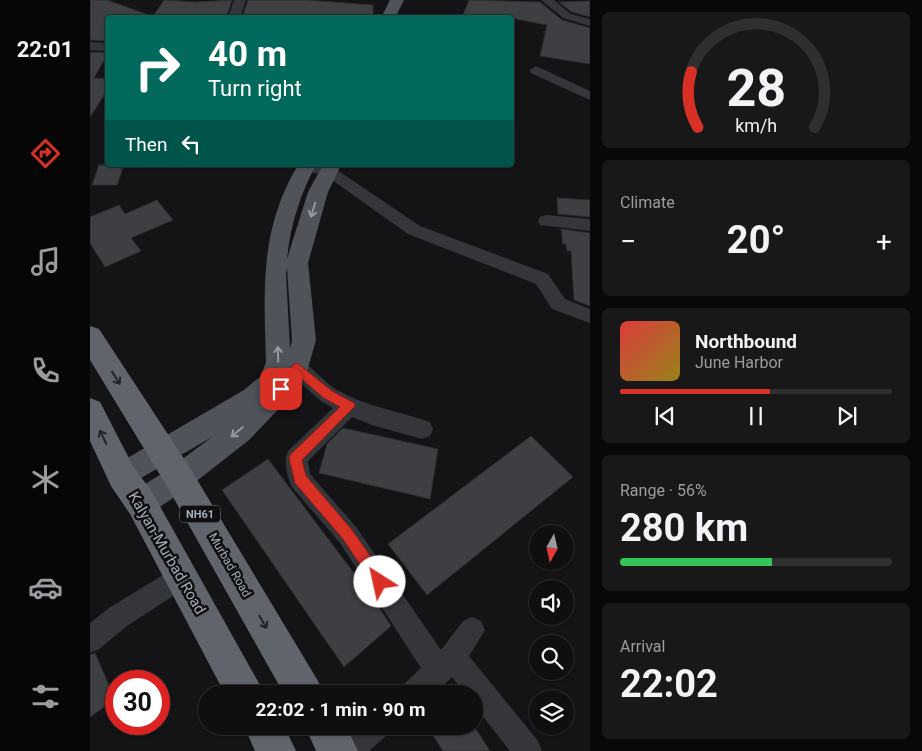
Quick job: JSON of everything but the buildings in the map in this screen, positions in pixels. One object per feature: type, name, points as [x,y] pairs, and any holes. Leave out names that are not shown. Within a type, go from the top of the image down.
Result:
[{"type":"highway","name":"Murbad Road","points":[[90,337],[179,478],[300,685]]},
{"type":"highway","name":"Kalyan-Murbad Road","points":[[90,411],[122,476],[141,503],[241,685]]},
{"type":"highway","points":[[268,735],[276,751]]},
{"type":"highway","points":[[329,735],[338,751]]},
{"type":"main road","points":[[390,15],[397,0]]},
{"type":"main road","points":[[141,503],[179,478],[240,431],[281,389],[297,368],[304,340],[297,263],[318,192],[318,167]]},
{"type":"main road","points":[[122,476],[253,398],[272,382],[278,362],[275,273],[279,236],[297,182],[318,167]]},
{"type":"main road","points":[[276,296],[300,294]]},
{"type":"street","points":[[235,15],[240,0]]},
{"type":"street","points":[[547,0],[567,16],[590,23]]},
{"type":"street","points":[[90,46],[105,47]]},
{"type":"street","points":[[536,70],[590,96]]},
{"type":"street","points":[[318,167],[399,222],[430,238],[542,279],[546,283],[552,298],[559,305],[590,316]]},
{"type":"street","points":[[546,222],[590,225]]},
{"type":"street","points":[[297,368],[328,395],[349,406],[372,416],[422,429]]},
{"type":"street","points":[[349,406],[311,441],[296,458],[300,479],[348,534],[446,664],[528,751]]},
{"type":"street","points":[[90,640],[118,617],[181,576]]},
{"type":"street","points":[[424,685],[446,664],[472,630]]},
{"type":"street","points":[[347,751],[366,735]]},
{"type":"route","points":[[281,389],[297,368],[328,395],[349,406],[311,441],[296,458],[300,479],[348,534],[380,582]]}]
